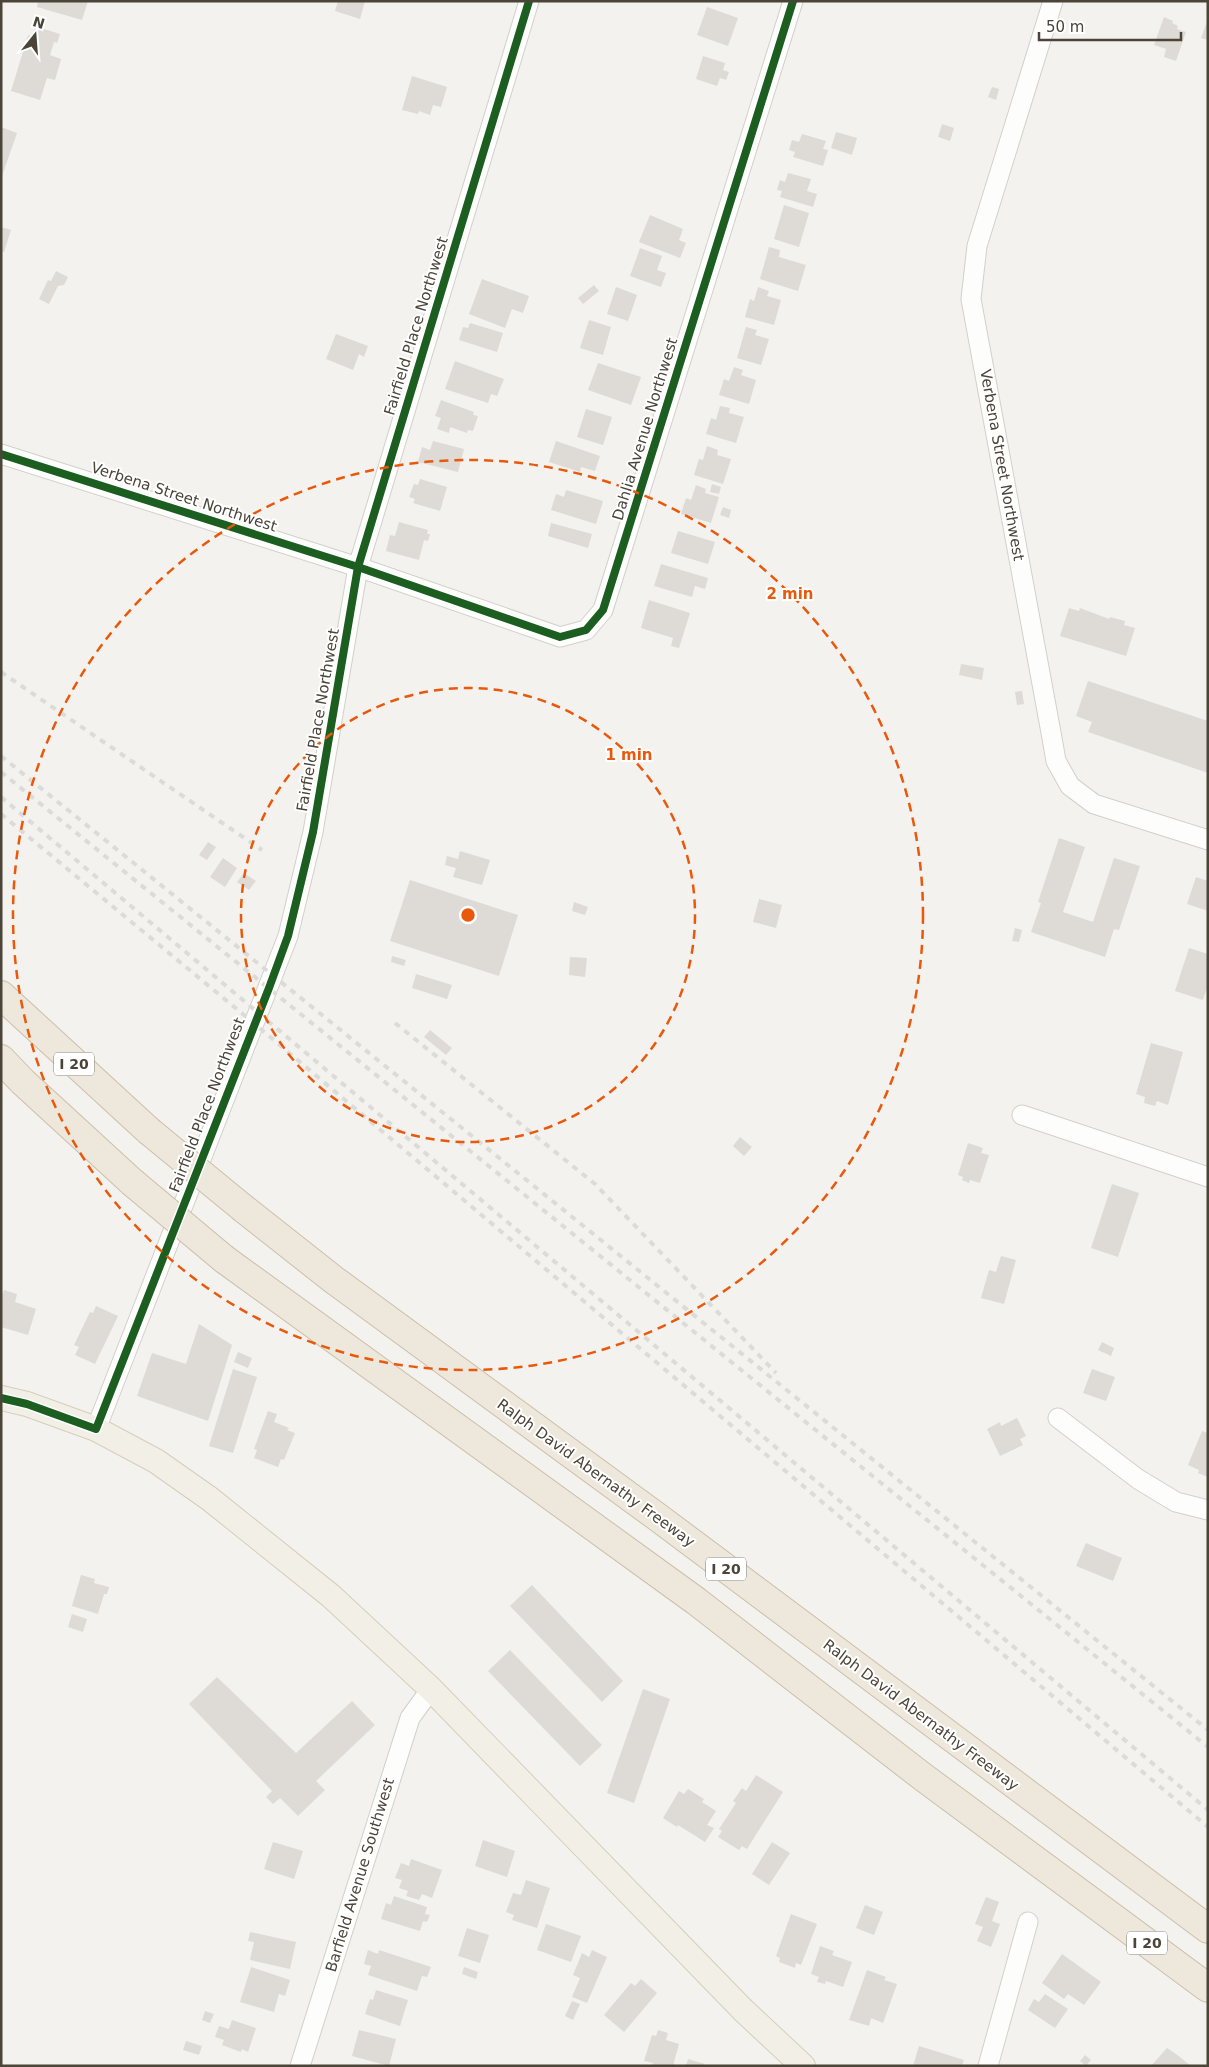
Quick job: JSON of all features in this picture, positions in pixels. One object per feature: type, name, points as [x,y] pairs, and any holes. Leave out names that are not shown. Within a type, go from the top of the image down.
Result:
[{"type":"highway","name":"Ralph David Abernathy Freeway","points":[[1,995],[149,1131],[334,1280],[648,1510],[1208,1929]]},
{"type":"highway","name":"I 20","points":[[1,1059],[23,1082],[132,1182],[224,1259],[696,1601],[923,1777],[1208,1988]]},
{"type":"main road","points":[[1,1398],[27,1404],[96,1430],[156,1462],[210,1499],[331,1596],[431,1689],[578,1843],[736,2004],[803,2066]]},
{"type":"street","name":"Fairfield Place Northwest","points":[[96,1430],[288,936],[313,832],[358,567],[529,1]]},
{"type":"street","name":"Dahlia Avenue Northwest","points":[[358,567],[560,637],[586,630],[603,610],[793,1]]},
{"type":"street","name":"Verbena Street Northwest","points":[[1053,1],[977,246],[971,299],[1056,761],[1070,786],[1094,804],[1208,840]]},
{"type":"street","name":"Verbena Street Northwest","points":[[1,454],[358,567]]},
{"type":"street","points":[[1022,1115],[1208,1177]]},
{"type":"street","points":[[1058,1418],[1138,1479],[1176,1502],[1208,1510]]},
{"type":"street","name":"Barfield Avenue Southwest","points":[[300,2066],[410,1718],[431,1689]]},
{"type":"street","points":[[988,2066],[1028,1922]]},
{"type":"building","points":[[38,1],[88,1],[82,20],[37,7]]},
{"type":"building","points":[[338,1],[365,1],[360,19],[335,11]]},
{"type":"building","points":[[707,7],[738,18],[728,46],[697,35]]},
{"type":"building","points":[[1164,17],[1173,21],[1172,23],[1178,26],[1177,29],[1186,32],[1176,61],[1164,57],[1166,49],[1154,45]]},
{"type":"building","points":[[1208,19],[1208,40],[1201,38]]},
{"type":"building","points":[[35,26],[60,34],[57,43],[54,42],[50,55],[61,59],[55,80],[47,78],[40,100],[11,91],[28,35],[32,36]]},
{"type":"building","points":[[703,56],[725,63],[723,70],[729,72],[726,80],[720,78],[717,86],[696,79]]},
{"type":"building","points":[[412,76],[447,87],[441,107],[433,105],[430,115],[419,111],[418,114],[402,110]]},
{"type":"building","points":[[992,87],[999,89],[996,100],[988,97]]},
{"type":"building","points":[[942,124],[954,128],[950,141],[938,137]]},
{"type":"building","points":[[1,127],[17,133],[2,176],[1,176]]},
{"type":"building","points":[[836,132],[857,138],[852,155],[831,148]]},
{"type":"building","points":[[802,134],[826,141],[823,149],[828,150],[823,166],[793,157],[795,152],[789,150],[792,140],[799,142]]},
{"type":"building","points":[[788,173],[811,179],[807,191],[817,194],[813,207],[780,197],[782,191],[777,190],[780,180],[785,182]]},
{"type":"building","points":[[784,205],[809,213],[799,247],[774,239]]},
{"type":"building","points":[[650,215],[683,229],[679,240],[686,243],[680,258],[639,242]]},
{"type":"building","points":[[1,227],[11,230],[4,252],[1,251]]},
{"type":"building","points":[[769,247],[780,250],[779,257],[806,265],[798,291],[760,279]]},
{"type":"building","points":[[640,248],[662,256],[657,270],[666,273],[661,287],[630,276]]},
{"type":"building","points":[[56,271],[68,277],[64,285],[58,286],[49,304],[39,299],[48,280],[51,281]]},
{"type":"building","points":[[482,279],[529,296],[523,313],[512,309],[505,328],[469,314]]},
{"type":"building","points":[[594,285],[599,291],[583,304],[578,298]]},
{"type":"building","points":[[616,287],[637,295],[628,321],[607,314]]},
{"type":"building","points":[[758,287],[769,291],[767,296],[781,300],[774,325],[745,317],[750,299],[754,301]]},
{"type":"building","points":[[589,320],[611,327],[603,355],[580,348]]},
{"type":"building","points":[[470,323],[503,333],[497,352],[459,340],[463,327],[468,328]]},
{"type":"building","points":[[746,327],[757,330],[755,335],[769,339],[761,365],[737,358]]},
{"type":"building","points":[[336,334],[368,346],[364,357],[359,354],[353,370],[326,359]]},
{"type":"building","points":[[455,361],[504,379],[497,396],[491,394],[488,403],[445,389]]},
{"type":"building","points":[[598,363],[641,377],[631,405],[588,390]]},
{"type":"building","points":[[734,367],[743,370],[741,375],[756,380],[749,404],[719,395],[724,379],[729,381]]},
{"type":"building","points":[[441,400],[474,412],[473,415],[478,416],[473,431],[468,430],[467,433],[450,427],[449,433],[437,429],[441,418],[435,416]]},
{"type":"building","points":[[720,406],[730,408],[729,413],[744,417],[736,443],[706,434],[711,418],[716,420]]},
{"type":"building","points":[[586,409],[612,417],[603,445],[577,437]]},
{"type":"building","points":[[433,441],[464,449],[458,472],[418,462],[422,447],[430,450]]},
{"type":"building","points":[[556,441],[600,456],[595,471],[581,467],[580,472],[549,462]]},
{"type":"building","points":[[707,446],[718,450],[717,455],[731,459],[723,484],[694,475],[699,459],[703,460]]},
{"type":"building","points":[[420,479],[447,487],[440,511],[413,503],[415,499],[409,497],[414,484],[418,485]]},
{"type":"building","points":[[712,484],[721,487],[719,494],[710,492]]},
{"type":"building","points":[[696,485],[706,489],[705,493],[719,497],[711,523],[681,514],[686,498],[691,500]]},
{"type":"building","points":[[566,490],[603,501],[596,524],[551,510],[556,494],[564,497]]},
{"type":"building","points":[[723,507],[731,510],[729,518],[720,515]]},
{"type":"building","points":[[399,522],[428,530],[427,534],[430,534],[428,541],[424,540],[419,560],[386,551],[390,535],[395,536]]},
{"type":"building","points":[[551,523],[592,534],[588,548],[548,536]]},
{"type":"building","points":[[678,531],[715,542],[708,564],[671,553]]},
{"type":"building","points":[[661,564],[708,578],[705,589],[695,586],[692,597],[654,586]]},
{"type":"building","points":[[649,600],[690,613],[679,648],[671,646],[673,638],[641,628]]},
{"type":"building","points":[[1069,608],[1079,611],[1080,608],[1109,619],[1110,617],[1125,621],[1124,625],[1135,628],[1126,656],[1060,636]]},
{"type":"building","points":[[961,664],[984,668],[982,680],[959,675]]},
{"type":"building","points":[[1088,681],[1208,721],[1208,773],[1088,732],[1092,722],[1076,716]]},
{"type":"building","points":[[1022,691],[1024,704],[1017,705],[1015,692]]},
{"type":"building","points":[[1059,838],[1085,847],[1063,912],[1093,922],[1114,858],[1140,866],[1119,930],[1114,929],[1105,957],[1031,932],[1041,903],[1038,902]]},
{"type":"building","points":[[208,842],[216,847],[207,860],[199,855]]},
{"type":"building","points":[[460,851],[490,860],[482,885],[453,877],[456,868],[445,865],[447,856],[458,859]]},
{"type":"building","points":[[223,858],[237,868],[225,887],[210,877]]},
{"type":"building","points":[[244,873],[256,881],[249,890],[237,882]]},
{"type":"building","points":[[1196,877],[1208,881],[1208,911],[1187,904]]},
{"type":"building","points":[[410,880],[518,915],[499,976],[390,941]]},
{"type":"building","points":[[759,899],[782,905],[776,928],[753,922]]},
{"type":"building","points":[[574,902],[588,907],[585,915],[572,911]]},
{"type":"building","points":[[1015,928],[1022,930],[1019,942],[1012,941]]},
{"type":"building","points":[[1189,948],[1208,954],[1208,985],[1203,1000],[1175,991]]},
{"type":"building","points":[[392,956],[406,960],[404,966],[391,962]]},
{"type":"building","points":[[570,957],[587,958],[585,977],[569,975]]},
{"type":"building","points":[[416,974],[452,985],[447,999],[412,988]]},
{"type":"building","points":[[430,1030],[452,1048],[446,1055],[424,1037]]},
{"type":"building","points":[[1151,1043],[1183,1052],[1168,1105],[1157,1101],[1155,1106],[1144,1103],[1145,1097],[1136,1094]]},
{"type":"building","points":[[740,1137],[752,1147],[744,1156],[733,1146]]},
{"type":"building","points":[[968,1143],[983,1148],[981,1153],[989,1155],[980,1183],[970,1180],[969,1183],[962,1180],[963,1177],[958,1175]]},
{"type":"building","points":[[1112,1184],[1139,1193],[1118,1257],[1091,1248]]},
{"type":"building","points":[[1001,1256],[1016,1260],[1004,1304],[981,1298],[989,1270],[996,1272]]},
{"type":"building","points":[[4,1290],[17,1294],[15,1302],[36,1309],[28,1335],[1,1327],[1,1298]]},
{"type":"building","points":[[96,1306],[118,1316],[95,1364],[75,1355],[79,1347],[74,1345],[90,1312],[93,1313]]},
{"type":"building","points":[[199,1324],[232,1345],[208,1421],[137,1396],[152,1353],[186,1364]]},
{"type":"building","points":[[1102,1342],[1114,1348],[1111,1356],[1098,1350]]},
{"type":"building","points":[[238,1352],[252,1358],[248,1368],[234,1362]]},
{"type":"building","points":[[233,1369],[257,1377],[233,1453],[209,1446]]},
{"type":"building","points":[[1092,1369],[1115,1377],[1106,1401],[1083,1393]]},
{"type":"building","points":[[268,1411],[277,1414],[274,1422],[289,1428],[287,1430],[295,1433],[284,1460],[281,1459],[278,1467],[254,1458],[257,1450],[254,1449]]},
{"type":"building","points":[[1017,1418],[1026,1436],[1020,1439],[1023,1445],[1000,1456],[987,1429],[1000,1422],[1001,1426]]},
{"type":"building","points":[[1202,1431],[1208,1433],[1208,1477],[1198,1473],[1199,1470],[1188,1465]]},
{"type":"building","points":[[1086,1543],[1122,1558],[1113,1581],[1076,1566]]},
{"type":"building","points":[[81,1575],[95,1579],[94,1583],[109,1587],[107,1594],[104,1594],[98,1614],[72,1606]]},
{"type":"building","points":[[532,1585],[623,1681],[602,1702],[510,1606]]},
{"type":"building","points":[[72,1614],[87,1619],[83,1632],[68,1627]]},
{"type":"building","points":[[510,1650],[602,1745],[580,1766],[488,1671]]},
{"type":"building","points":[[217,1677],[296,1753],[352,1701],[375,1725],[316,1781],[325,1790],[298,1816],[280,1798],[273,1804],[266,1797],[272,1791],[189,1704]]},
{"type":"building","points":[[643,1689],[670,1699],[634,1803],[607,1793]]},
{"type":"building","points":[[756,1775],[783,1792],[747,1849],[742,1846],[739,1850],[718,1837],[722,1831],[719,1829],[736,1803],[733,1801],[742,1788],[746,1791]]},
{"type":"building","points":[[688,1789],[704,1799],[702,1802],[716,1811],[707,1825],[714,1828],[705,1842],[663,1818],[679,1791],[684,1794]]},
{"type":"building","points":[[483,1840],[515,1851],[507,1877],[475,1866]]},
{"type":"building","points":[[273,1842],[303,1851],[294,1879],[264,1869]]},
{"type":"building","points":[[772,1842],[790,1853],[769,1885],[752,1874]]},
{"type":"building","points":[[411,1859],[442,1870],[432,1898],[422,1894],[419,1900],[406,1896],[408,1891],[399,1888],[402,1880],[395,1878],[401,1863],[409,1866]]},
{"type":"building","points":[[526,1880],[550,1888],[537,1928],[512,1920],[514,1915],[506,1912],[513,1893],[521,1895]]},
{"type":"building","points":[[394,1896],[427,1907],[425,1914],[430,1915],[427,1922],[423,1921],[420,1931],[381,1919],[386,1903],[391,1905]]},
{"type":"building","points":[[986,1897],[999,1902],[992,1921],[1000,1924],[991,1947],[977,1941],[983,1927],[975,1924]]},
{"type":"building","points":[[865,1905],[883,1912],[874,1935],[856,1928]]},
{"type":"building","points":[[791,1914],[817,1924],[801,1965],[796,1963],[795,1968],[779,1962],[780,1958],[776,1956]]},
{"type":"building","points":[[546,1924],[581,1936],[571,1962],[537,1950]]},
{"type":"building","points":[[467,1928],[489,1935],[480,1963],[458,1956]]},
{"type":"building","points":[[250,1932],[296,1942],[290,1969],[250,1960],[254,1942],[248,1941]]},
{"type":"building","points":[[820,1946],[834,1951],[832,1955],[852,1962],[843,1987],[826,1981],[825,1984],[817,1982],[819,1977],[811,1974]]},
{"type":"building","points":[[368,1950],[378,1954],[379,1950],[431,1967],[427,1977],[422,1976],[417,1991],[368,1975],[371,1966],[364,1964]]},
{"type":"building","points":[[592,1950],[607,1957],[587,2003],[572,1997],[580,1978],[573,1975],[582,1953],[589,1957]]},
{"type":"building","points":[[1062,1954],[1101,1982],[1084,2005],[1068,1994],[1064,1999],[1042,1983]]},
{"type":"building","points":[[251,1967],[290,1980],[285,1996],[279,1994],[274,2012],[240,2002]]},
{"type":"building","points":[[464,1967],[478,1972],[476,1979],[462,1974]]},
{"type":"building","points":[[867,1970],[886,1977],[884,1980],[897,1984],[883,2023],[871,2018],[869,2026],[849,2020]]},
{"type":"building","points":[[641,1979],[657,1993],[624,2032],[604,2015],[631,1983],[635,1986]]},
{"type":"building","points":[[376,1990],[408,2000],[400,2026],[365,2014],[370,1999],[373,2000]]},
{"type":"building","points":[[1045,1994],[1068,2009],[1055,2028],[1028,2010],[1034,1999],[1039,2002]]},
{"type":"building","points":[[572,2001],[580,2004],[573,2020],[565,2016]]},
{"type":"building","points":[[205,2011],[214,2014],[210,2023],[202,2020]]},
{"type":"building","points":[[232,2020],[256,2028],[248,2052],[242,2049],[241,2052],[222,2045],[224,2040],[215,2037],[219,2026],[229,2029]]},
{"type":"building","points":[[359,2030],[396,2039],[389,2066],[352,2056]]},
{"type":"building","points":[[658,2030],[668,2033],[666,2040],[679,2044],[673,2066],[652,2066],[653,2063],[644,2061],[652,2035],[656,2036]]},
{"type":"building","points":[[186,2041],[202,2046],[199,2055],[183,2050]]},
{"type":"building","points":[[919,2046],[964,2060],[962,2066],[913,2066]]},
{"type":"building","points":[[1167,2048],[1176,2054],[1191,2066],[1151,2066]]},
{"type":"building","points":[[1085,2055],[1091,2060],[1086,2066],[1080,2061]]},
{"type":"building","points":[[688,2059],[705,2064],[704,2066],[686,2066]]},
{"type":"railway","points":[[1,672],[262,850]]},
{"type":"railway","points":[[1,756],[1208,1730]]},
{"type":"railway","points":[[1,772],[1208,1747]]},
{"type":"railway","points":[[1,797],[1208,1810]]},
{"type":"railway","points":[[1,814],[256,1025],[1208,1827]]},
{"type":"railway","points":[[395,1023],[595,1184],[776,1373]]},
{"type":"cycle path","points":[[1,1398],[27,1404],[96,1429],[269,988],[288,936],[313,832],[358,567],[529,1]]},
{"type":"cycle path","points":[[1,454],[358,567],[560,637],[586,630],[603,610],[793,1]]}]
